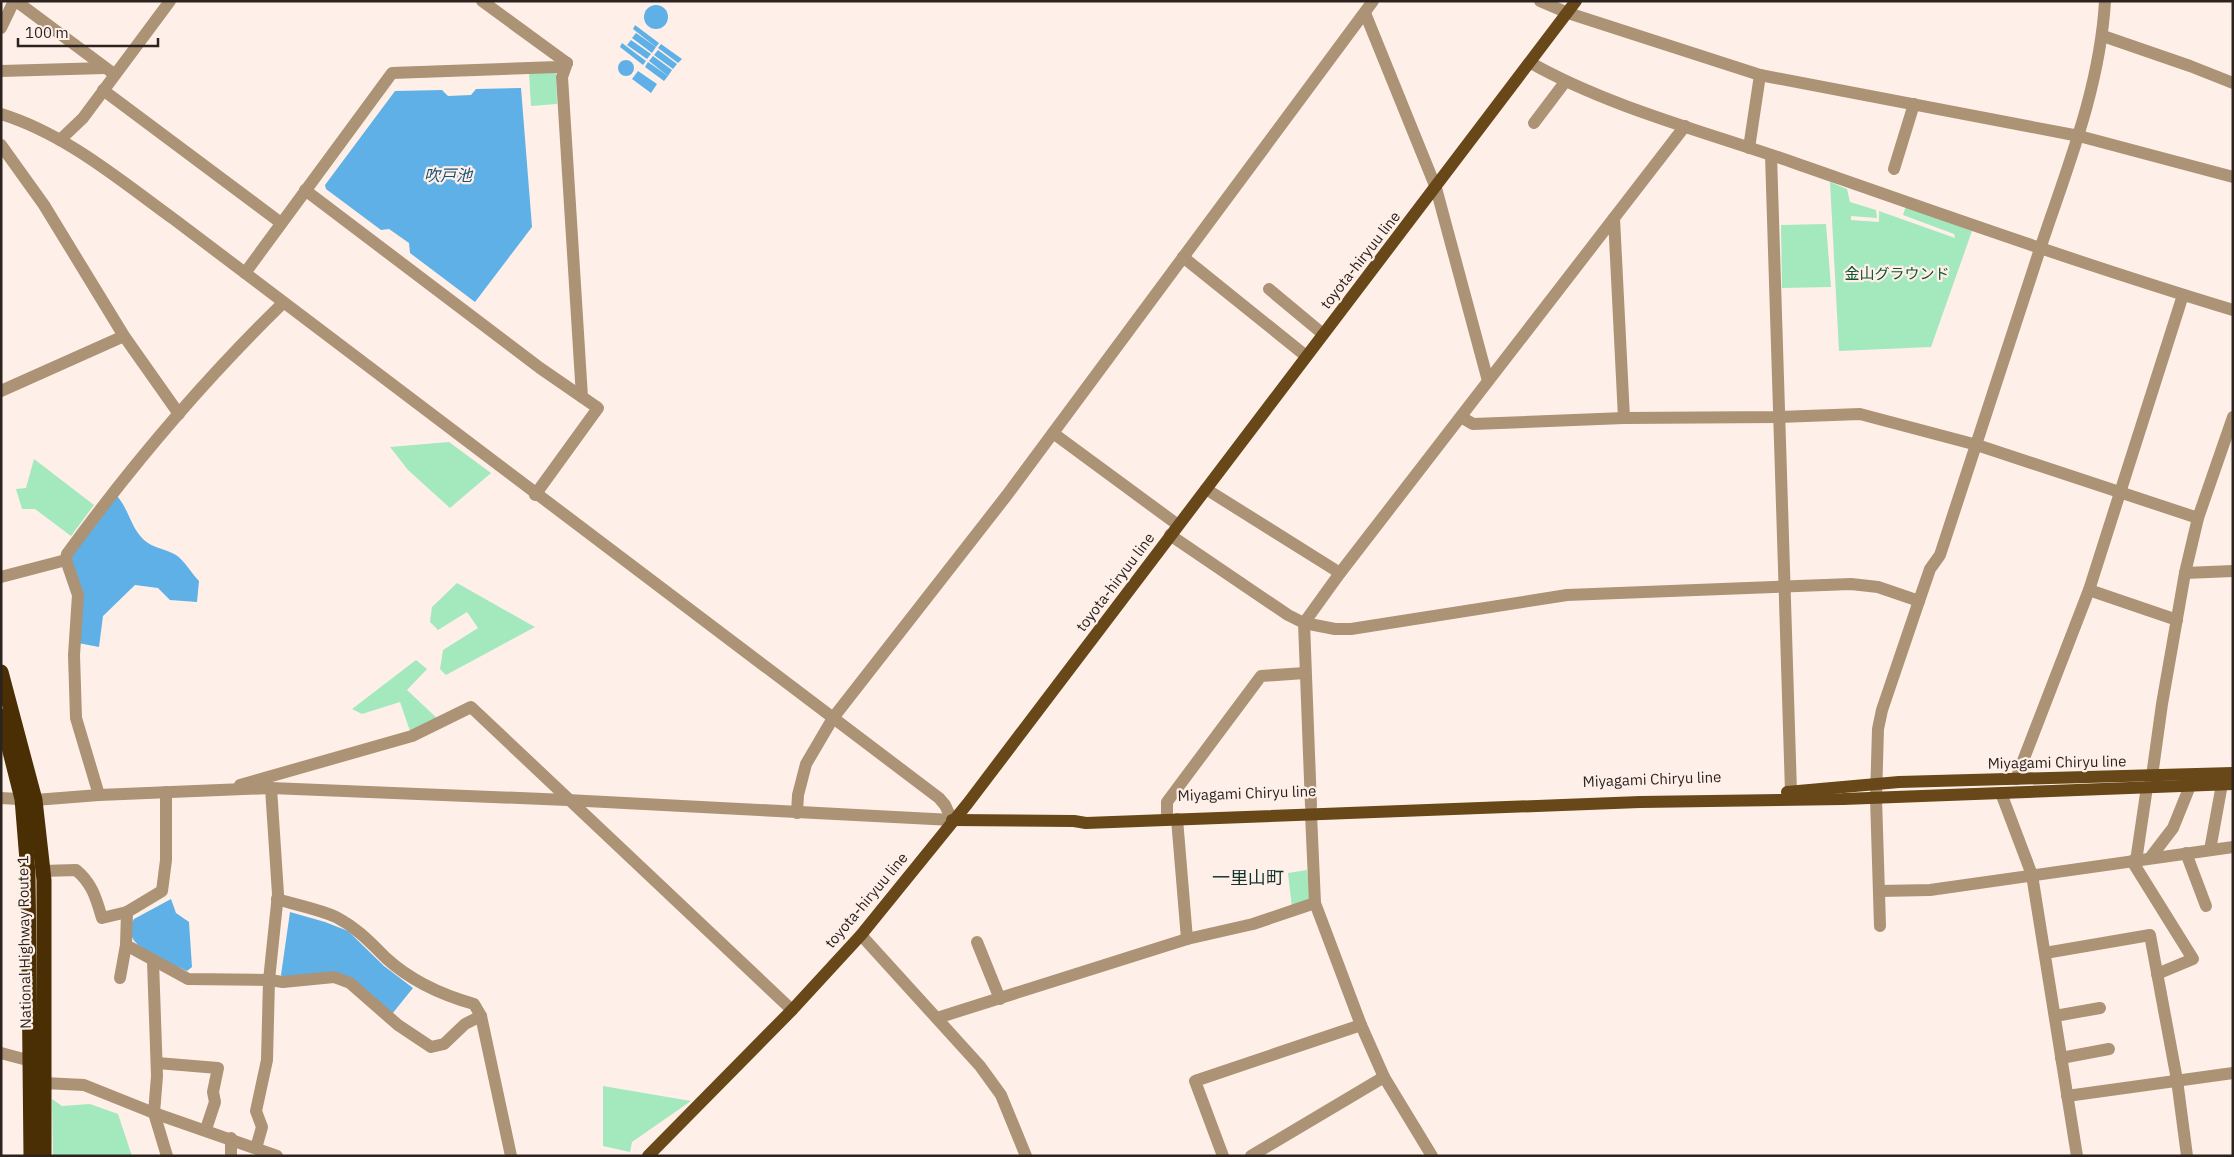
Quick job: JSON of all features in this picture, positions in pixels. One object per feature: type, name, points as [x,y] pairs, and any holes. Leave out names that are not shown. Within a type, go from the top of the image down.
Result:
[{"type":"highway","name":"National Highway Route 1","points":[[1,672],[29,800],[42,871],[44,1156]]},
{"type":"highway","name":"National Highway Route 1","points":[[1,716],[29,800],[31,1156]]},
{"type":"main road","name":"toyota-hiryuu line","points":[[648,1156],[792,1010],[861,935],[952,820],[968,803],[1306,356],[1531,63],[1576,1]]},
{"type":"main road","name":"Miyagami Chiryu line","points":[[1311,810],[1876,798],[2001,793],[2150,782],[2233,773]]},
{"type":"main road","name":"Miyagami Chiryu line","points":[[952,820],[1074,820],[1085,817],[1172,816],[1641,794],[1791,792],[1899,782],[2016,779],[2150,782],[2190,786],[2228,784]]},
{"type":"street","points":[[1,28],[15,1],[110,71]]},
{"type":"street","points":[[60,140],[83,118],[103,90],[110,71],[170,1]]},
{"type":"street","points":[[482,1],[567,63]]},
{"type":"street","points":[[797,813],[798,795],[806,764],[833,718],[1053,433],[1373,1]]},
{"type":"street","points":[[1540,1],[1568,13],[1760,75],[2079,136],[2233,177]]},
{"type":"street","points":[[1880,926],[1876,744],[1882,710],[1918,601],[1930,569],[1940,555],[2040,248],[2079,136],[2103,36],[2105,1]]},
{"type":"street","points":[[1365,14],[1436,188],[1488,381]]},
{"type":"street","points":[[2103,36],[2233,83]]},
{"type":"street","points":[[244,273],[392,73],[557,68],[567,63]]},
{"type":"street","points":[[567,63],[562,77],[582,397]]},
{"type":"street","points":[[1531,63],[1564,82],[1685,126],[2040,248],[2233,310]]},
{"type":"street","points":[[1,71],[110,71]]},
{"type":"street","points":[[1749,148],[1760,75]]},
{"type":"street","points":[[1534,123],[1564,82]]},
{"type":"street","points":[[103,90],[281,223]]},
{"type":"street","points":[[1894,169],[1914,104]]},
{"type":"street","points":[[1,114],[18,119],[60,140],[113,176],[244,273],[535,495],[939,798],[945,805],[952,820],[567,800],[270,788],[99,795],[29,800],[1,798]]},
{"type":"street","points":[[1432,1156],[1384,1077],[1315,903],[1304,623],[1340,573],[1685,126]]},
{"type":"street","points":[[1,145],[44,206],[124,336],[179,414]]},
{"type":"street","points":[[1771,154],[1791,792]]},
{"type":"street","points":[[305,190],[540,368],[598,408],[535,495]]},
{"type":"street","points":[[1614,218],[1624,418]]},
{"type":"street","points":[[1183,257],[1306,356]]},
{"type":"street","points":[[1269,289],[1323,334]]},
{"type":"street","points":[[2016,779],[2089,590],[2183,295]]},
{"type":"street","points":[[99,795],[76,718],[74,655],[78,595],[66,560],[67,554],[113,490],[240,345],[283,303]]},
{"type":"street","points":[[1,391],[124,336]]},
{"type":"street","points":[[1461,417],[1473,424],[1624,418],[1779,417],[1860,414],[1977,445],[2198,518]]},
{"type":"street","points":[[2157,974],[2193,960],[2134,861],[2150,782],[2177,620],[2198,518],[2233,417]]},
{"type":"street","points":[[1053,433],[1174,530],[1288,615],[1304,623],[1335,629],[1351,629],[1554,596],[1851,584],[1878,587],[1918,601]]},
{"type":"street","points":[[1206,489],[1340,573]]},
{"type":"street","points":[[1,576],[66,560]]},
{"type":"street","points":[[2186,573],[2233,571]]},
{"type":"street","points":[[2089,590],[2177,620]]},
{"type":"street","points":[[1187,940],[1172,816],[1167,802],[1261,676],[1305,673]]},
{"type":"street","points":[[229,789],[412,736],[471,707],[567,800],[792,1010]]},
{"type":"street","points":[[306,790],[308,766]]},
{"type":"street","points":[[2210,850],[2228,784]]},
{"type":"street","points":[[2150,858],[2173,828],[2190,786]]},
{"type":"street","points":[[256,1148],[262,1127],[256,1111],[267,1060],[269,980],[277,900],[270,788]]},
{"type":"street","points":[[42,871],[76,870],[87,880],[95,894],[102,918],[127,912],[162,891],[166,860],[166,792]]},
{"type":"street","points":[[2001,793],[2032,875],[2077,1156]]},
{"type":"street","points":[[1880,891],[1930,890],[2233,847]]},
{"type":"street","points":[[2186,853],[2206,906]]},
{"type":"street","points":[[277,900],[335,917],[365,935],[387,959],[421,983],[449,997],[474,1004],[481,1016],[511,1156]]},
{"type":"street","points":[[937,1018],[1187,940],[1253,924],[1315,903]]},
{"type":"street","points":[[120,978],[126,945],[127,912]]},
{"type":"street","points":[[861,935],[980,1066],[1001,1095],[1026,1156]]},
{"type":"street","points":[[2045,953],[2150,935],[2177,1080],[2187,1156]]},
{"type":"street","points":[[978,942],[1000,999]]},
{"type":"street","points":[[126,945],[153,962],[188,979],[269,980],[283,982],[334,977],[350,983],[398,1024],[431,1047],[444,1044],[465,1024],[481,1016]]},
{"type":"street","points":[[153,962],[156,1063],[154,1113],[167,1156]]},
{"type":"street","points":[[2055,1016],[2100,1008]]},
{"type":"street","points":[[1223,1156],[1195,1081],[1362,1025]]},
{"type":"street","points":[[2061,1058],[2109,1049]]},
{"type":"street","points":[[1,1053],[31,1061]]},
{"type":"street","points":[[156,1063],[218,1068],[213,1092],[215,1102],[206,1129]]},
{"type":"street","points":[[2067,1096],[2233,1073]]},
{"type":"street","points":[[1251,1156],[1384,1077]]},
{"type":"street","points":[[44,1083],[84,1085],[154,1113],[206,1129],[276,1156]]},
{"type":"street","points":[[230,1138],[231,1156]]},
{"type":"green space","points":[[556,72],[557,104],[531,106],[529,73]]},
{"type":"green space","name":"金山グラウンド","points":[[1830,182],[1847,189],[1850,202],[1876,210],[1877,218],[1851,216],[1851,220],[1879,222],[1879,211],[1955,238],[1954,234],[1903,215],[1906,206],[1972,231],[1931,347],[1839,351]]},
{"type":"green space","points":[[1826,224],[1831,287],[1782,288],[1781,225]]},
{"type":"green space","points":[[449,442],[491,473],[450,508],[408,470],[390,447]]},
{"type":"green space","points":[[34,459],[94,505],[71,536],[35,509],[22,509],[16,489],[26,488]]},
{"type":"green space","points":[[457,583],[535,627],[446,675],[440,669],[443,650],[478,628],[467,612],[438,630],[430,622],[432,607]]},
{"type":"green space","points":[[416,660],[427,669],[407,690],[440,721],[410,731],[400,702],[362,714],[352,709]]},
{"type":"green space","points":[[1307,870],[1311,903],[1292,908],[1288,873]]},
{"type":"green space","points":[[603,1086],[691,1101],[632,1142],[630,1152],[603,1146]]},
{"type":"green space","points":[[52,1099],[62,1106],[90,1104],[118,1114],[132,1156],[53,1156]]},
{"type":"water","points":[[656,5],[665,8],[668,17],[665,26],[656,29],[647,26],[644,17],[647,8]]},
{"type":"water","points":[[635,25],[659,43],[656,47],[633,29]]},
{"type":"water","points":[[636,33],[656,47],[652,53],[632,38]]},
{"type":"water","points":[[631,40],[651,54],[647,59],[627,45]]},
{"type":"water","points":[[622,43],[646,61],[643,65],[620,47]]},
{"type":"water","points":[[661,44],[682,59],[678,63],[658,48]]},
{"type":"water","points":[[658,50],[677,64],[673,69],[654,55]]},
{"type":"water","points":[[653,56],[672,70],[668,76],[649,61]]},
{"type":"water","points":[[623,60],[629,60],[634,65],[632,74],[623,76],[618,71],[618,65]]},
{"type":"water","points":[[648,62],[668,76],[664,81],[645,67]]},
{"type":"water","points":[[638,71],[657,84],[651,93],[632,79]]},
{"type":"water","name":"吹戸池","points":[[521,88],[532,227],[475,302],[410,253],[409,243],[389,229],[381,230],[326,189],[325,185],[395,91],[442,90],[448,96],[471,95],[476,89]]},
{"type":"water","points":[[115,494],[123,504],[139,535],[151,545],[176,555],[199,581],[197,602],[170,600],[158,588],[135,585],[103,616],[99,647],[78,643],[71,555]]},
{"type":"water","points":[[171,899],[176,913],[189,922],[192,967],[187,971],[147,952],[132,937],[130,929],[134,919]]},
{"type":"water","points":[[290,912],[348,931],[384,966],[413,988],[392,1014],[353,981],[289,983],[281,975]]},
{"type":"district","name":"一里山町","points":[[1248,877]]}]
